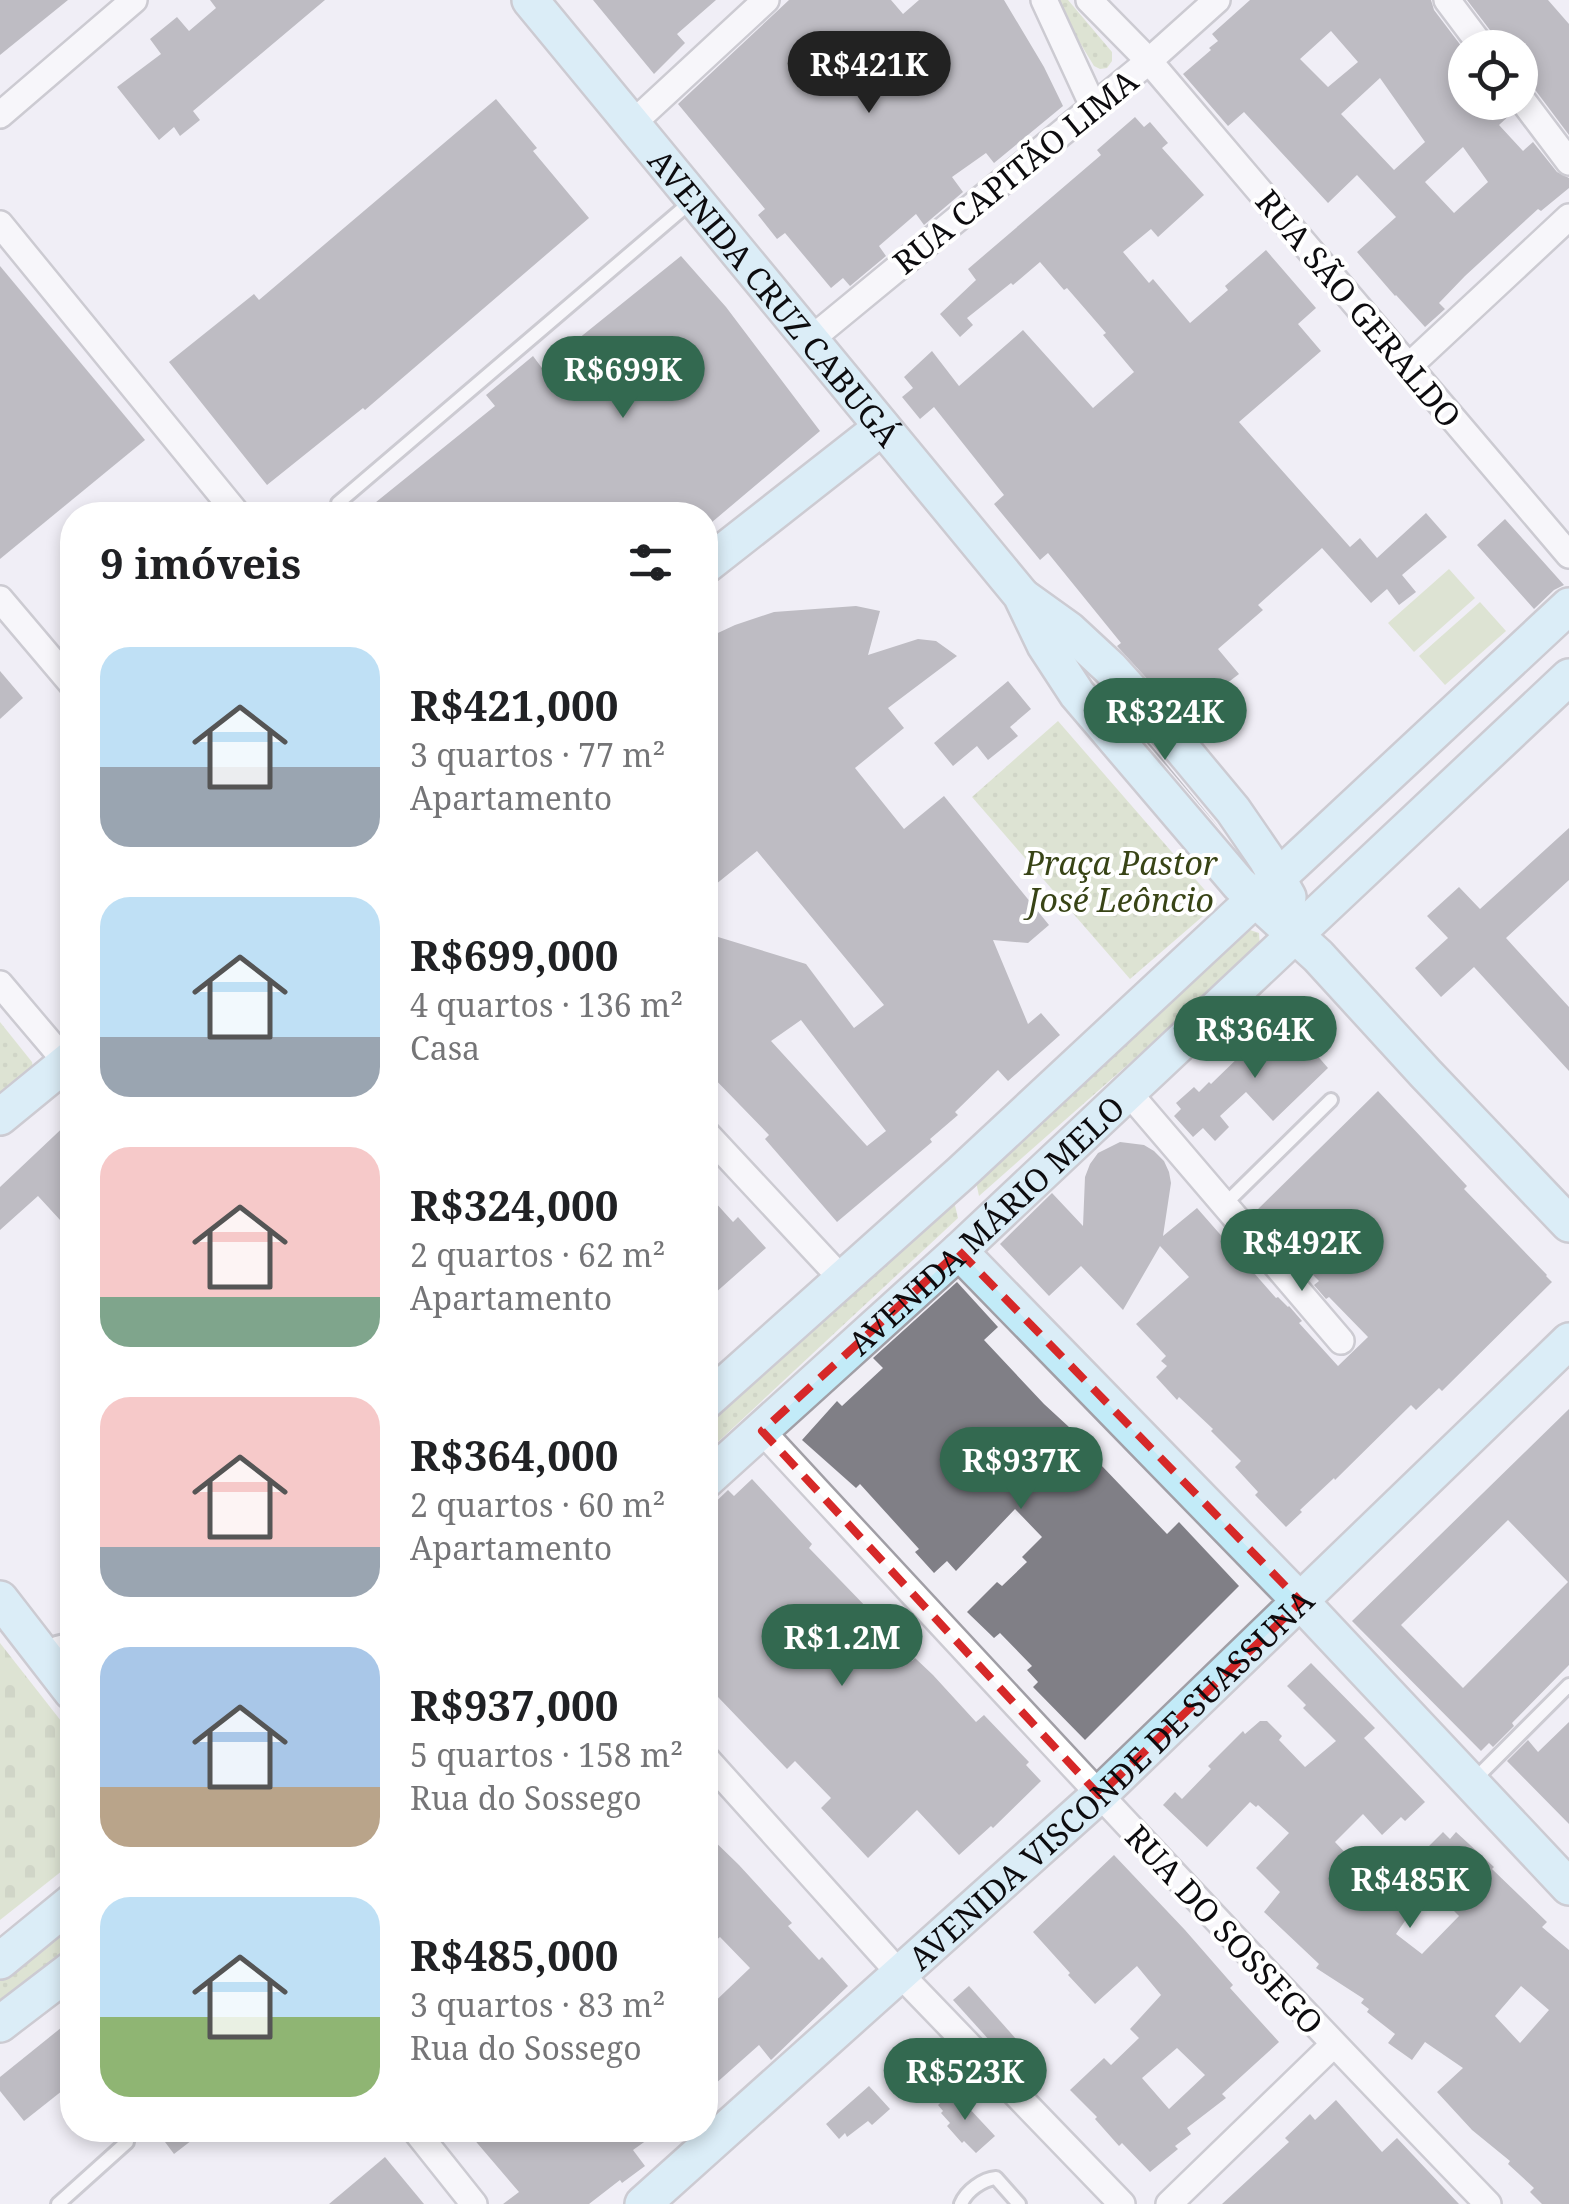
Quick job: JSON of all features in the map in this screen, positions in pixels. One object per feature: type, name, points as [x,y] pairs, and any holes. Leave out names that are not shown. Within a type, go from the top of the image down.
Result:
[{"type":"main road","name":"AVENIDA CRUZ CABUGÁ","points":[[530,0],[1020,595],[1045,645],[1077,694],[1239,884],[1266,888],[1305,939],[1426,1074],[1569,1224]]},
{"type":"main road","points":[[718,556],[882,427]]},
{"type":"main road","name":"AVENIDA MÁRIO MELO","points":[[718,1382],[974,1161],[1569,606]]},
{"type":"main road","name":"AVENIDA MÁRIO MELO","points":[[718,1470],[960,1251],[1128,1092],[1305,939],[1569,677]]},
{"type":"main road","points":[[0,1117],[60,1071]]},
{"type":"main road","points":[[960,1251],[1301,1602],[1569,1886]]},
{"type":"main road","name":"AVENIDA VISCONDE DE SUASSUNA","points":[[718,2138],[1099,1795],[1569,1341]]},
{"type":"main road","points":[[0,1599],[58,1646]]},
{"type":"main road","points":[[0,1961],[60,1912]]},
{"type":"main road","points":[[0,1976],[35,1933]]},
{"type":"main road","points":[[0,2024],[60,1978]]},
{"type":"main road","name":"AVENIDA VISCONDE DE SUASSUNA","points":[[644,2204],[713,2142]]},
{"type":"street","points":[[0,115],[134,0]]},
{"type":"street","points":[[632,124],[766,0]]},
{"type":"street","points":[[1044,0],[1093,106]]},
{"type":"street","name":"RUA SÃO GERALDO","points":[[1089,0],[1149,61],[1569,556]]},
{"type":"street","name":"RUA CAPITÃO LIMA","points":[[810,340],[1149,61],[1216,0]]},
{"type":"street","points":[[1470,30],[1454,8],[1481,0]]},
{"type":"street","points":[[1537,120],[1569,162]]},
{"type":"street","points":[[1408,367],[1569,217]]},
{"type":"street","points":[[0,224],[227,502]]},
{"type":"street","points":[[0,599],[60,670]]},
{"type":"street","points":[[0,984],[60,1052]]},
{"type":"street","points":[[1128,1092],[1341,1340]]},
{"type":"street","points":[[718,1146],[841,1278]]},
{"type":"street","name":"RUA DO SOSSEGO","points":[[762,1431],[1099,1795],[1488,2204]]},
{"type":"street","points":[[718,1772],[900,1974],[1122,2204]]},
{"type":"street","points":[[1169,2204],[1334,2044]]},
{"type":"street","points":[[424,2142],[474,2204]]},
{"type":"lane","points":[[340,502],[693,200]]},
{"type":"lane","points":[[1224,1204],[1331,1100]]},
{"type":"lane","points":[[1471,1783],[1569,1685]]},
{"type":"lane","points":[[58,2204],[127,2142]]},
{"type":"lane","points":[[962,2204],[964,2198],[990,2178],[996,2178],[1019,2204]]},
{"type":"highlighted area","points":[[959,1251],[1301,1602],[1099,1795],[762,1431]]},
{"type":"green space","points":[[1054,0],[1068,0],[1112,52],[1107,68],[1094,66]]},
{"type":"green space","points":[[1449,569],[1475,598],[1414,652],[1388,623]]},
{"type":"green space","points":[[1480,602],[1506,631],[1445,685],[1419,656]]},
{"type":"green space","name":"Praça Pastor José Leôncio","points":[[1058,721],[1217,904],[1130,979],[972,797]]},
{"type":"green space","points":[[1247,929],[1259,933],[1260,948],[979,1196],[975,1177]]},
{"type":"green space","points":[[0,1022],[33,1068],[0,1102]]},
{"type":"green space","points":[[953,1197],[958,1218],[718,1442],[718,1413]]},
{"type":"green space","points":[[0,1643],[60,1720],[60,1872],[0,1920]]},
{"type":"green space","points":[[60,1933],[60,1956],[0,2001],[0,1981]]},
{"type":"building","points":[[0,0],[68,0],[0,55]]},
{"type":"building","points":[[210,0],[325,0],[193,111],[200,120],[180,136],[174,127],[159,140],[117,87],[161,54],[150,39],[177,17],[189,31],[216,8]]},
{"type":"building","points":[[593,0],[716,0],[677,34],[685,43],[654,74]]},
{"type":"building","points":[[789,0],[891,0],[903,14],[919,0],[1004,0],[1063,106],[994,163],[986,153],[952,177],[963,192],[924,225],[916,214],[879,246],[886,256],[850,286],[843,278],[831,288],[785,233],[777,239],[758,215],[765,209],[678,104]]},
{"type":"building","points":[[1250,0],[1431,0],[1449,30],[1448,120],[1504,120],[1499,125],[1523,151],[1533,142],[1557,172],[1569,178],[1569,188],[1541,211],[1538,209],[1465,276],[1439,303],[1445,309],[1425,327],[1357,252],[1396,217],[1357,175],[1328,203],[1244,112],[1228,126],[1183,74],[1218,41],[1212,34]],"holes":[[[1331,31],[1358,62],[1328,87],[1300,59]],[[1380,78],[1425,142],[1394,170],[1341,114]],[[1463,147],[1488,182],[1454,213],[1425,182]]]},
{"type":"building","points":[[1467,0],[1548,0],[1569,24],[1569,135],[1538,94],[1538,30],[1490,30]]},
{"type":"building","points":[[496,99],[589,218],[365,410],[267,485],[169,362],[254,294],[259,300]]},
{"type":"building","points":[[1135,117],[1144,127],[1150,122],[1168,143],[1162,148],[1204,195],[1158,237],[1151,229],[1123,252],[1149,283],[1153,279],[1190,323],[1266,250],[1316,308],[1298,324],[1321,351],[1239,422],[1350,547],[1360,538],[1377,558],[1426,513],[1447,537],[1402,575],[1416,592],[1399,605],[1387,589],[1371,603],[1322,548],[1258,605],[1263,610],[1218,649],[1239,674],[1213,694],[1215,703],[1211,705],[1217,712],[1194,730],[1117,646],[1121,643],[1048,553],[1040,560],[994,504],[1004,495],[934,407],[920,419],[902,397],[913,388],[904,377],[932,351],[959,386],[1023,330],[1093,408],[1134,372],[1103,335],[1106,333],[1040,262],[967,318],[973,325],[960,337],[940,314],[976,280],[968,269],[1101,155],[1097,150]]},
{"type":"building","points":[[681,256],[726,307],[820,431],[718,517],[718,502],[376,502],[495,406],[486,395],[533,356],[542,368]]},
{"type":"building","points":[[0,266],[145,440],[69,502],[60,502],[60,510],[0,559]]},
{"type":"building","points":[[1505,519],[1564,585],[1534,609],[1477,545]]},
{"type":"building","points":[[856,606],[880,611],[868,655],[918,639],[936,641],[957,656],[888,708],[904,728],[855,768],[904,829],[944,796],[1049,925],[1028,943],[993,940],[1028,1024],[1041,1013],[1060,1035],[1008,1081],[998,1070],[955,1112],[958,1115],[930,1139],[932,1142],[837,1222],[765,1139],[769,1135],[718,1082],[718,937],[806,964],[854,1028],[884,1005],[757,851],[718,882],[718,633],[774,612]],"holes":[[[801,1020],[886,1131],[867,1146],[771,1041]]]},
{"type":"building","points":[[0,671],[23,698],[0,719]]},
{"type":"building","points":[[1008,681],[1031,709],[1010,727],[1018,736],[988,760],[977,746],[953,766],[934,743]]},
{"type":"building","points":[[1121,713],[1152,746],[1221,830]]},
{"type":"building","points":[[1569,828],[1569,880],[1506,938],[1569,1007],[1569,1071],[1474,967],[1441,997],[1415,968],[1448,938],[1427,916],[1459,887],[1480,909]]},
{"type":"building","points":[[1282,1015],[1328,1068],[1273,1121],[1246,1092],[1220,1116],[1229,1127],[1215,1141],[1203,1128],[1193,1137],[1174,1116],[1181,1109],[1176,1103],[1194,1087],[1199,1092],[1211,1084]]},
{"type":"building","points":[[1378,1091],[1552,1282],[1442,1391],[1439,1388],[1416,1410],[1411,1405],[1286,1527],[1235,1467],[1241,1461],[1213,1429],[1156,1377],[1167,1366],[1161,1361],[1166,1356],[1136,1324],[1189,1277],[1160,1246],[1123,1310],[1081,1266],[1049,1296],[1000,1244],[1052,1193],[1083,1226],[1085,1177],[1098,1153],[1120,1142],[1144,1145],[1164,1161],[1169,1172],[1171,1183],[1163,1236],[1197,1208],[1276,1298],[1289,1306],[1302,1321],[1299,1323],[1338,1366],[1368,1337],[1329,1297],[1326,1299],[1314,1285],[1319,1281],[1253,1214]]},
{"type":"building","points":[[60,1130],[60,1220],[38,1196],[0,1230],[0,1187]]},
{"type":"building","points":[[718,1205],[733,1222],[738,1217],[766,1248],[718,1290]]},
{"type":"building","points":[[957,1282],[998,1327],[984,1340],[1082,1439],[1079,1442],[1167,1534],[1179,1522],[1239,1586],[1085,1740],[1033,1687],[1038,1682],[1027,1670],[1032,1666],[1000,1633],[994,1638],[967,1612],[997,1582],[1002,1586],[1027,1562],[1022,1557],[1042,1537],[1015,1509],[956,1571],[947,1561],[934,1573],[915,1552],[919,1549],[860,1484],[856,1488],[802,1440],[837,1401],[842,1406],[883,1368],[873,1358]]},
{"type":"building","points":[[1569,1409],[1569,1665],[1493,1747],[1489,1743],[1481,1751],[1352,1621]],"holes":[[[1508,1520],[1568,1582],[1463,1688],[1401,1625]]]},
{"type":"building","points":[[752,1479],[812,1544],[809,1548],[871,1612],[876,1624],[912,1661],[915,1658],[933,1675],[976,1722],[984,1715],[1029,1762],[1026,1765],[1041,1781],[959,1855],[917,1810],[868,1858],[821,1808],[831,1798],[795,1761],[787,1769],[718,1697],[718,1500],[728,1490],[734,1496]]},
{"type":"building","points":[[1311,1663],[1375,1728],[1364,1738],[1425,1802],[1382,1835],[1363,1814],[1335,1842],[1407,1918],[1396,1934],[1422,1954],[1459,1916],[1439,1896],[1443,1892],[1421,1872],[1438,1855],[1429,1846],[1443,1832],[1450,1839],[1456,1832],[1547,1922],[1542,1927],[1569,1950],[1569,2204],[1542,2204],[1530,2192],[1534,2188],[1508,2164],[1510,2161],[1472,2130],[1437,2092],[1463,2068],[1425,2042],[1412,2060],[1388,2043],[1395,2034],[1367,2012],[1369,2009],[1361,2003],[1364,1999],[1316,1968],[1319,1964],[1264,1912],[1280,1892],[1256,1868],[1289,1833],[1250,1802],[1207,1847],[1163,1805],[1175,1792],[1182,1799],[1243,1731],[1245,1734],[1260,1721],[1267,1721],[1282,1736],[1279,1740],[1305,1767],[1336,1741],[1287,1686]],"holes":[[[1521,1986],[1549,2010],[1520,2043],[1495,2016]]]},
{"type":"building","points":[[1569,1722],[1569,1824],[1507,1761],[1528,1740],[1538,1752]]},
{"type":"building","points":[[718,1845],[792,1923],[788,1926],[819,1960],[822,1957],[848,1986],[771,2060],[759,2045],[718,2081],[718,1999],[750,1968],[720,1937]]},
{"type":"building","points":[[1114,1855],[1185,1930],[1279,2042],[1222,2094],[1226,2098],[1187,2128],[1191,2134],[1150,2172],[1122,2143],[1119,2146],[1070,2090],[1104,2058],[1111,2065],[1139,2038],[1130,2029],[1161,1995],[1137,1966],[1095,2004],[1033,1932]],"holes":[[[1177,2048],[1205,2075],[1169,2109],[1142,2078]]]},
{"type":"building","points":[[969,1986],[1033,2058],[1018,2072],[953,2000]]},
{"type":"building","points":[[60,2029],[60,2092],[24,2121],[0,2091],[0,2077]]},
{"type":"building","points":[[869,2086],[890,2109],[872,2125],[868,2121],[839,2139],[826,2124]]},
{"type":"building","points":[[953,2091],[995,2136],[976,2153],[947,2126],[950,2123],[938,2105]]},
{"type":"building","points":[[1336,2100],[1382,2152],[1397,2138],[1459,2204],[1222,2204],[1289,2142],[1285,2138],[1310,2114],[1315,2120]]},
{"type":"building","points":[[165,2142],[190,2142],[174,2154]]},
{"type":"building","points":[[476,2142],[644,2142],[633,2150],[645,2166],[589,2204],[503,2204],[519,2192]]},
{"type":"building","points":[[385,2157],[424,2204],[329,2204]]}]
